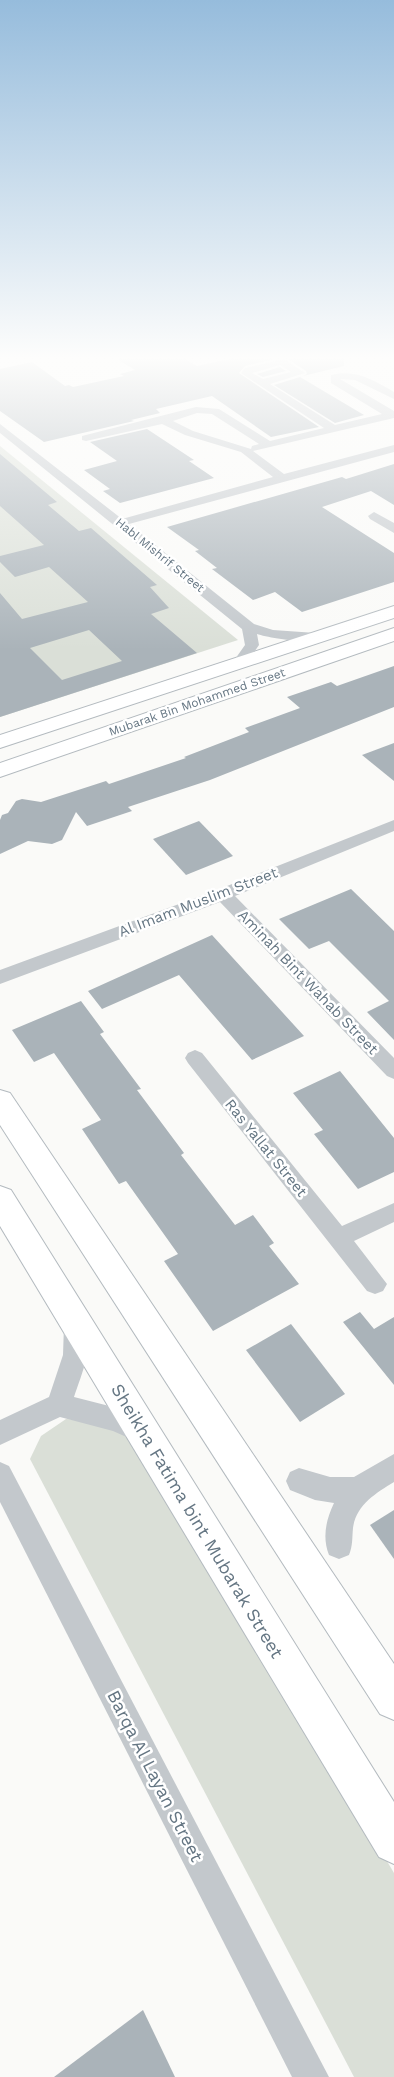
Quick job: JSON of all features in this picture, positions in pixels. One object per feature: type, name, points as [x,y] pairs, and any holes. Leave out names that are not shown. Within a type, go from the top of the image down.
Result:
[{"type":"main road","name":"Mubarak Bin Mohammed Street","points":[[0,742],[394,612]]},
{"type":"main road","name":"Mubarak Bin Mohammed Street","points":[[0,770],[394,634]]},
{"type":"main road","points":[[0,1101],[394,1700]]},
{"type":"main road","name":"Sheikha Fatima bint Mubarak Street","points":[[0,1199],[394,1842]]},
{"type":"street","name":"Habl Mishrif Street","points":[[35,456],[249,627],[272,634],[316,637]]},
{"type":"street","points":[[252,456],[283,478]]},
{"type":"street","points":[[120,523],[365,456]]},
{"type":"street","points":[[374,516],[394,529]]},
{"type":"street","points":[[240,662],[252,645],[249,627]]},
{"type":"street","name":"Al Imam Muslim Street","points":[[0,976],[223,894],[394,824]]},
{"type":"street","name":"Aminah Bint Wahab Street","points":[[223,894],[394,1071]]},
{"type":"street","name":"Ras Yallat Street","points":[[195,1058],[375,1284]]},
{"type":"street","points":[[338,1238],[394,1212]]},
{"type":"street","points":[[60,1405],[76,1355],[76,1323]]},
{"type":"street","points":[[0,1433],[60,1405],[117,1420],[144,1432]]},
{"type":"street","points":[[339,1545],[338,1531],[345,1506],[362,1488],[394,1467]]},
{"type":"street","name":"Barqa Al Layan Street","points":[[0,1475],[311,2077]]},
{"type":"street","points":[[299,1481],[324,1490],[336,1492],[362,1488]]},
{"type":"shaded area","points":[[0,456],[12,456],[238,640],[0,717]]},
{"type":"shaded area","points":[[66,1419],[102,1421],[134,1433],[394,1873],[394,2077],[354,2077],[30,1459],[41,1436]]},
{"type":"building","points":[[0,456],[57,502],[48,505],[79,531],[91,528],[157,585],[150,587],[169,608],[151,614],[197,653],[0,717],[0,593],[22,619],[88,602],[49,567],[15,577],[0,562],[0,556],[44,545],[0,506]],"holes":[[[89,630],[122,661],[62,680],[30,648]]]},
{"type":"building","points":[[110,456],[188,456],[194,460],[189,461],[214,478],[120,503],[103,491],[110,489],[84,470],[117,461]]},
{"type":"building","points":[[394,464],[394,505],[371,491],[322,507],[394,553],[394,582],[302,612],[275,592],[253,600],[212,569],[217,568],[195,551],[199,550],[167,527],[342,477],[346,479]]},
{"type":"building","points":[[394,666],[394,707],[210,780],[128,807],[132,811],[87,826],[76,812],[62,840],[52,844],[28,841],[0,854],[0,820],[2,815],[8,813],[16,801],[22,799],[41,802],[106,781],[109,784],[186,758],[184,757],[249,732],[245,728],[300,708],[287,697],[331,682],[337,686]]},
{"type":"building","points":[[394,743],[394,781],[362,755]]},
{"type":"building","points":[[199,821],[233,856],[186,875],[153,839]]},
{"type":"building","points":[[351,889],[394,931],[394,1040],[367,1012],[389,1001],[329,941],[309,949],[279,919]]},
{"type":"building","points":[[212,935],[304,1036],[252,1060],[179,975],[102,1009],[88,991]]},
{"type":"building","points":[[81,1001],[104,1032],[100,1034],[141,1089],[137,1090],[184,1153],[181,1155],[235,1225],[253,1215],[274,1243],[269,1246],[299,1284],[213,1331],[164,1261],[178,1254],[126,1181],[119,1184],[82,1129],[101,1120],[54,1053],[34,1062],[12,1030]]},
{"type":"building","points":[[340,1071],[394,1138],[394,1172],[358,1189],[314,1134],[323,1130],[293,1093]]},
{"type":"building","points":[[360,1312],[374,1329],[394,1317],[394,1385],[343,1322]]},
{"type":"building","points":[[291,1324],[345,1394],[300,1422],[246,1350]]},
{"type":"building","points":[[394,1510],[394,1559],[370,1525]]},
{"type":"building","points":[[143,2010],[175,2077],[54,2077]]}]
